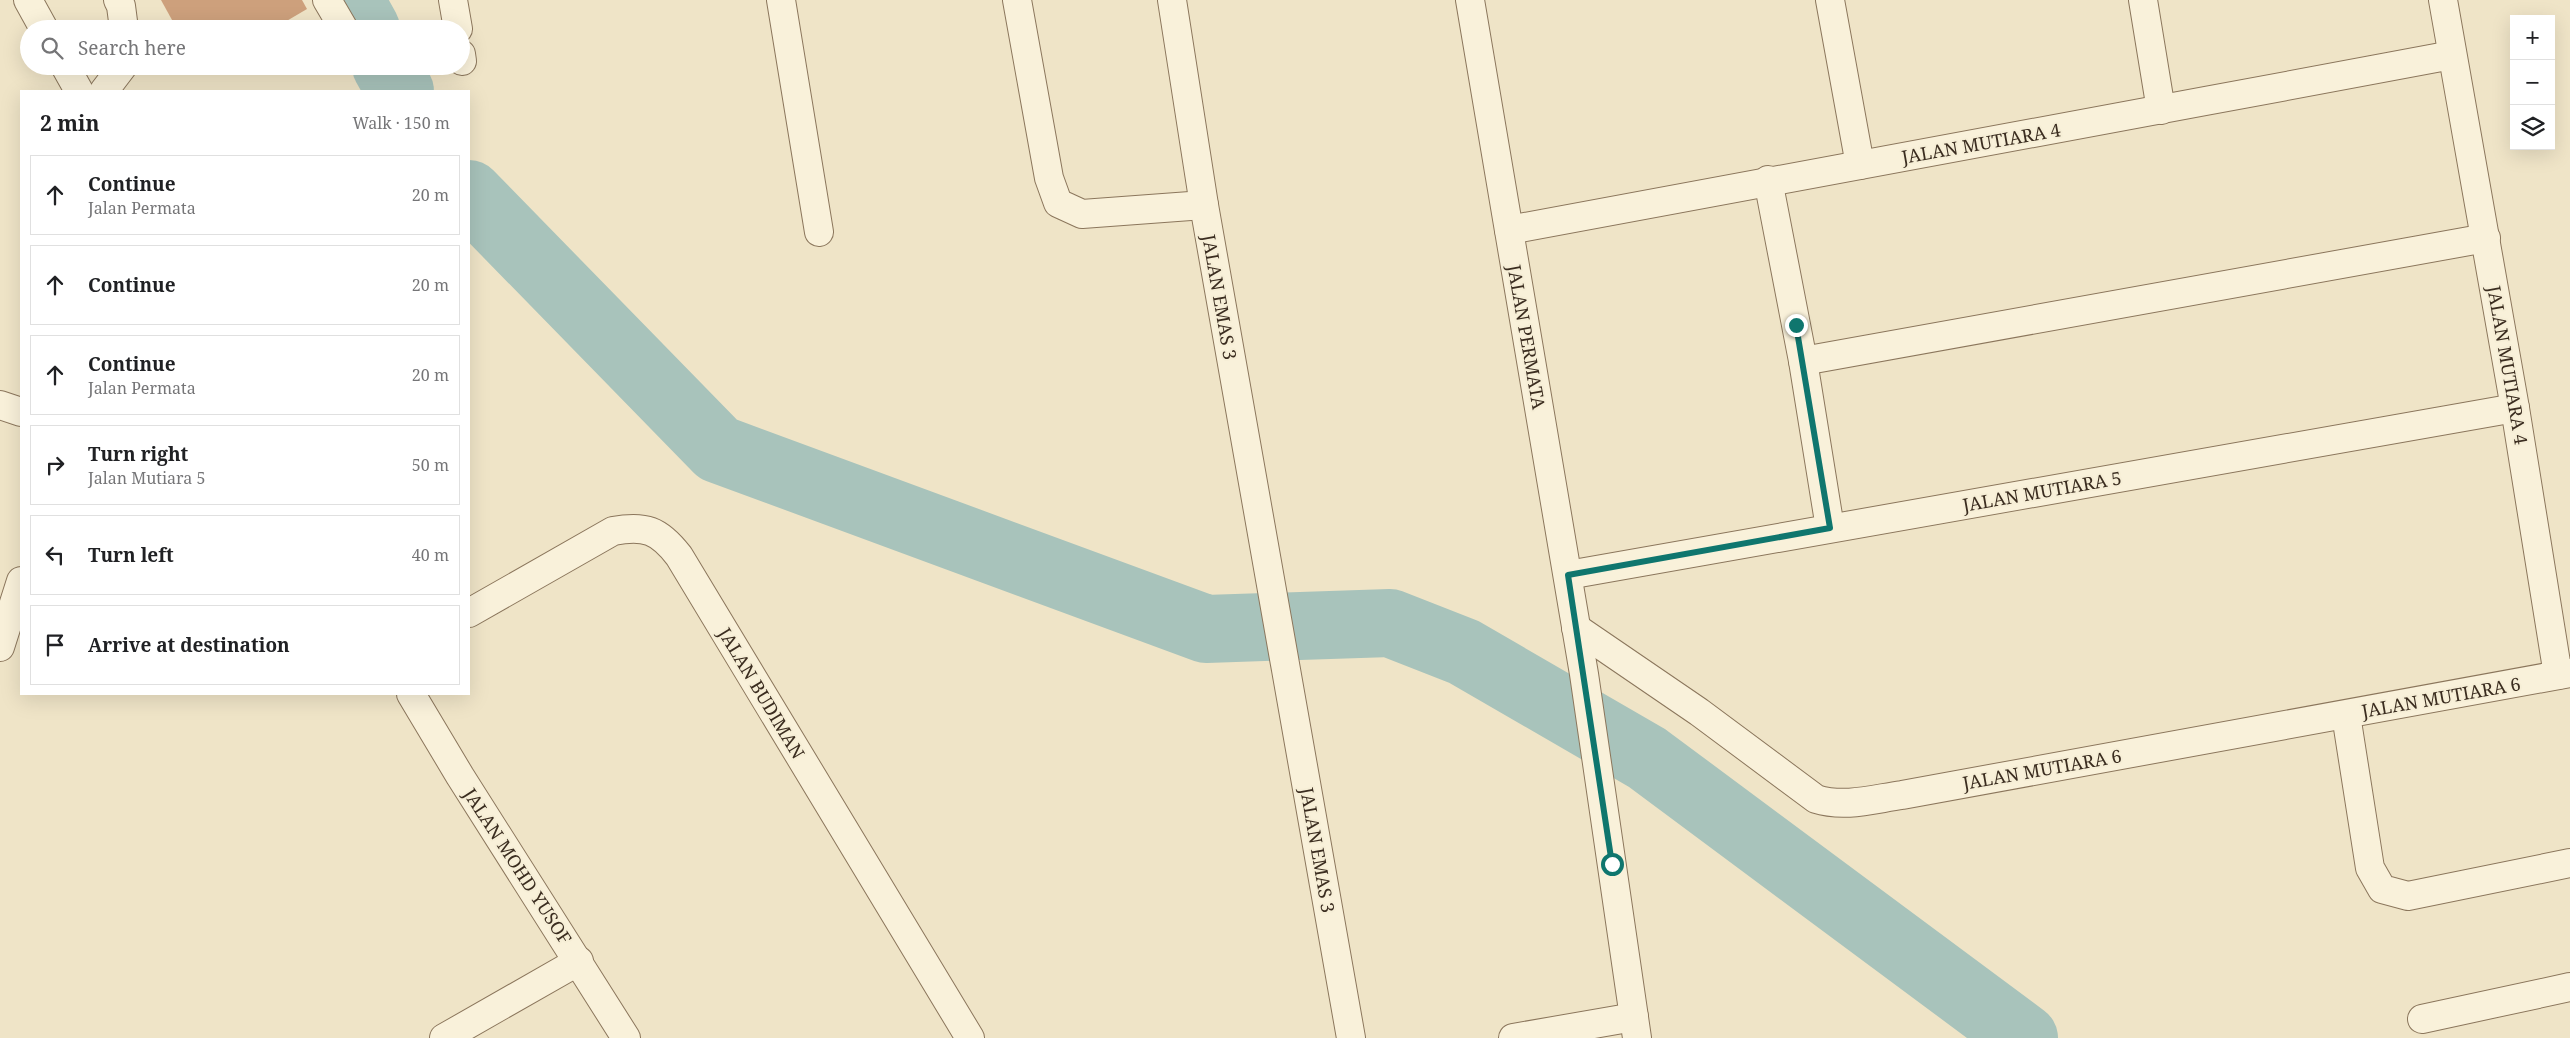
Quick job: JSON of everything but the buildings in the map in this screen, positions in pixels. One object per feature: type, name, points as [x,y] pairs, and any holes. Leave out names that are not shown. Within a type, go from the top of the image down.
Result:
[{"type":"street","points":[[28,0],[39,20]]},
{"type":"street","points":[[118,0],[121,6],[123,20]]},
{"type":"street","points":[[327,0],[339,20]]},
{"type":"street","points":[[453,0],[456,20]]},
{"type":"street","points":[[781,0],[819,232]]},
{"type":"street","points":[[1017,0],[1049,178],[1058,203],[1082,214],[1204,205]]},
{"type":"street","name":"JALAN EMAS 3","points":[[1172,0],[1204,205],[1352,1038]]},
{"type":"street","name":"JALAN PERMATA","points":[[1470,0],[1584,674],[1636,1028]]},
{"type":"street","points":[[1830,0],[1860,165]]},
{"type":"street","points":[[2143,0],[2161,110]]},
{"type":"street","name":"JALAN MUTIARA 4","points":[[2443,0],[2564,674]]},
{"type":"street","name":"JALAN MUTIARA 4","points":[[1508,230],[1768,180],[2161,110],[2452,55]]},
{"type":"street","points":[[70,75],[78,90]]},
{"type":"street","points":[[105,90],[116,75]]},
{"type":"street","points":[[1768,180],[1803,361],[1830,528]]},
{"type":"street","points":[[1803,361],[2486,238]]},
{"type":"street","points":[[0,405],[20,412]]},
{"type":"street","name":"JALAN MUTIARA 5","points":[[1568,575],[2516,408]]},
{"type":"street","name":"JALAN BUDIMAN","points":[[470,612],[613,530],[632,528],[650,530],[668,541],[679,556],[970,1038]]},
{"type":"street","points":[[0,647],[20,584]]},
{"type":"street","name":"JALAN MUTIARA 6","points":[[1576,628],[1699,712],[1816,799],[1832,804],[1850,804],[2564,674]]},
{"type":"street","name":"JALAN MOHD YUSOF","points":[[412,695],[460,776],[579,961],[626,1038]]},
{"type":"street","points":[[2346,715],[2370,868],[2382,889],[2408,896],[2570,863]]},
{"type":"street","points":[[444,1038],[579,961]]},
{"type":"street","points":[[2422,1019],[2570,987]]},
{"type":"street","points":[[1513,1038],[1636,1028]]},
{"type":"waterway","points":[[350,0],[361,20]]},
{"type":"waterway","points":[[391,75],[399,90]]},
{"type":"waterway","points":[[470,195],[718,449],[1206,629],[1390,623],[1464,652],[1647,758],[2024,1038]]},
{"type":"route","points":[[1612,864],[1599,768],[1568,575],[1830,528],[1796,325]]}]
